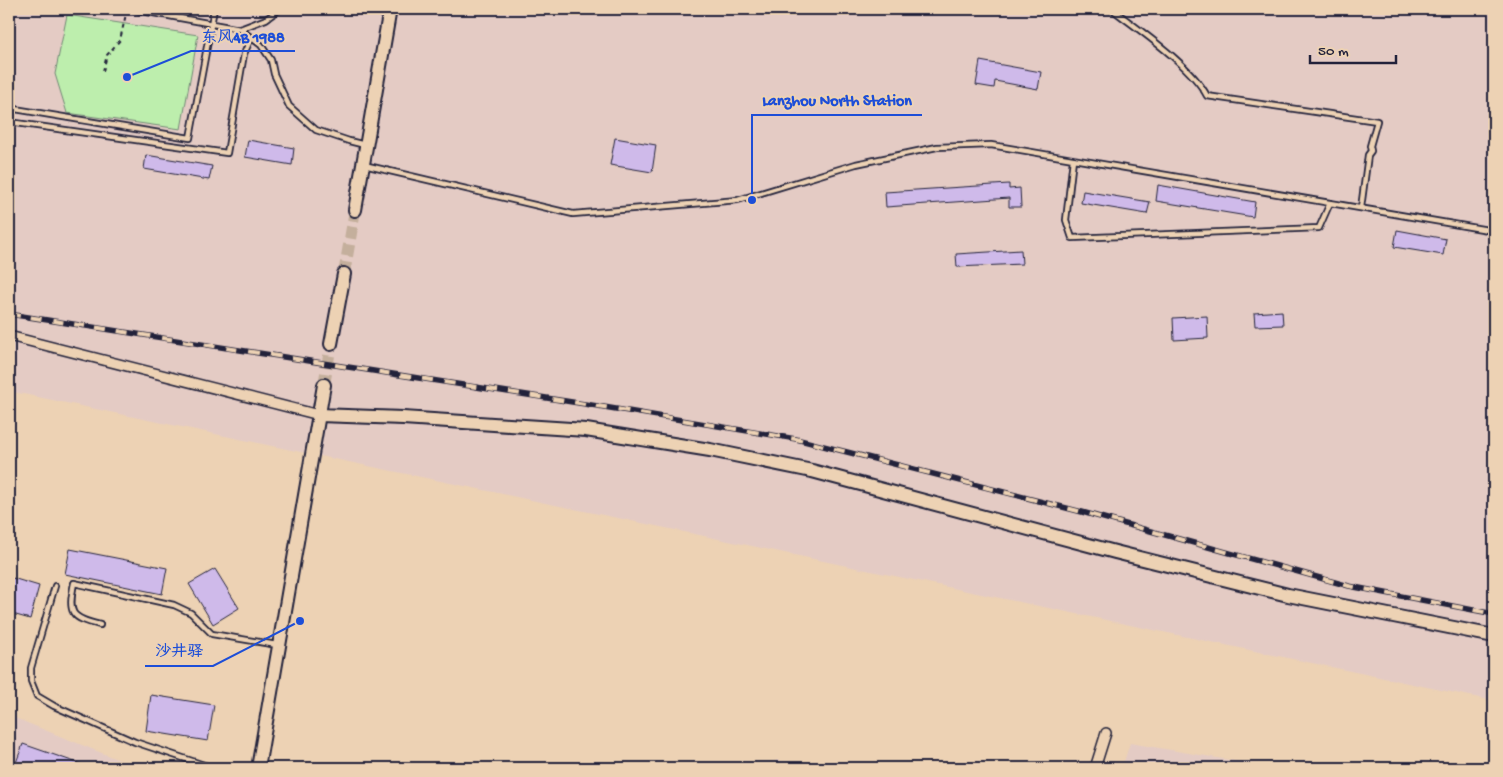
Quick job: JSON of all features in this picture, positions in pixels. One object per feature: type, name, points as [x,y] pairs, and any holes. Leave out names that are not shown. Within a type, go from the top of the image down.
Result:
[{"type":"street","points":[[355,210],[390,9]]},
{"type":"street","points":[[331,344],[344,274]]},
{"type":"street","points":[[9,336],[319,415],[403,418],[586,430],[710,450],[812,470],[1124,554],[1288,595],[1494,636]]},
{"type":"street","points":[[258,768],[324,384]]},
{"type":"street","points":[[1095,768],[1106,733]]},
{"type":"lane","points":[[131,9],[240,28],[266,19],[280,9]]},
{"type":"lane","points":[[9,108],[190,138],[214,9]]},
{"type":"lane","points":[[1112,9],[1175,60],[1201,84],[1207,96],[1376,120],[1370,146],[1371,151],[1368,155],[1361,208]]},
{"type":"lane","points":[[240,28],[261,45],[271,60],[274,74],[289,106],[316,130],[366,145]]},
{"type":"lane","points":[[9,122],[227,153],[244,54],[251,38]]},
{"type":"lane","points":[[363,165],[573,214],[738,200],[856,164],[937,147],[991,145],[1494,231]]},
{"type":"lane","points":[[1073,159],[1066,220],[1072,238],[1318,228],[1330,203]]},
{"type":"lane","points":[[100,625],[82,621],[73,613],[70,601],[74,583],[174,605],[191,613],[212,634],[279,645]]},
{"type":"lane","points":[[55,586],[31,668],[31,682],[37,696],[54,706],[136,742],[213,768]]},
{"type":"path","points":[[103,70],[108,55],[120,40],[127,9]]},
{"type":"shaded area","points":[[9,9],[1494,9],[1494,701],[9,391]]},
{"type":"shaded area","points":[[9,715],[15,718],[139,768],[9,768]]},
{"type":"shaded area","points":[[1130,743],[1276,768],[1122,768]]},
{"type":"shaded area","points":[[776,760],[813,768],[774,768]]},
{"type":"green space","points":[[67,15],[198,35],[181,129],[67,113],[55,74]]},
{"type":"building","points":[[980,61],[1041,72],[1038,89],[995,81],[994,88],[976,85]]},
{"type":"building","points":[[615,138],[656,145],[652,172],[610,165]]},
{"type":"building","points":[[248,140],[294,148],[292,165],[245,157]]},
{"type":"building","points":[[146,155],[212,166],[209,180],[144,169]]},
{"type":"building","points":[[1009,184],[1009,189],[1020,188],[1021,207],[1009,207],[1009,198],[886,207],[885,192]]},
{"type":"building","points":[[1158,185],[1255,202],[1253,217],[1156,201]]},
{"type":"building","points":[[1083,191],[1150,202],[1147,214],[1081,203]]},
{"type":"building","points":[[1397,230],[1446,239],[1443,255],[1394,247]]},
{"type":"building","points":[[1021,250],[1022,264],[957,267],[956,254]]},
{"type":"building","points":[[1282,311],[1283,325],[1255,326],[1254,313]]},
{"type":"building","points":[[1207,316],[1208,338],[1174,340],[1173,318]]},
{"type":"building","points":[[70,549],[167,568],[162,594],[65,574]]},
{"type":"building","points":[[215,569],[239,608],[213,624],[189,584]]},
{"type":"building","points":[[9,577],[39,586],[30,619],[9,613]]},
{"type":"building","points":[[151,695],[214,705],[208,741],[146,731]]},
{"type":"building","points":[[23,744],[89,767],[14,768]]},
{"type":"tunnel","points":[[344,274],[355,210]]},
{"type":"tunnel","points":[[324,385],[331,344]]},
{"type":"railway","points":[[9,314],[796,439],[1082,512],[1349,586],[1494,614]]},
{"type":"place","name":"东风4B 1988","points":[[127,77]]},
{"type":"place","name":"Lanzhou North Station","points":[[752,200]]},
{"type":"place","name":"沙井驿","points":[[300,621]]}]
